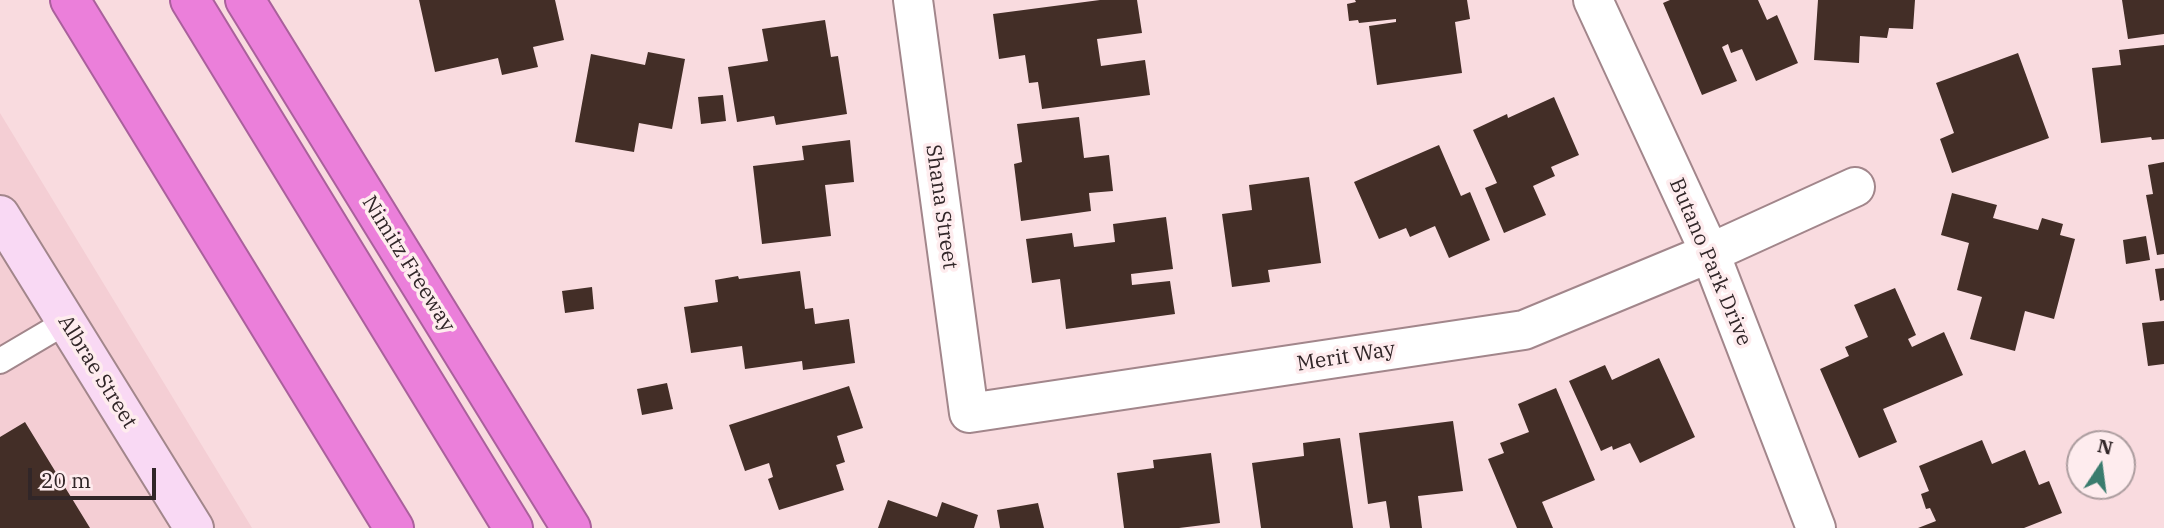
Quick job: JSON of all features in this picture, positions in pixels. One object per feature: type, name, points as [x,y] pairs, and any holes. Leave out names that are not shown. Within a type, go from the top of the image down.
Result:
[{"type":"highway","points":[[70,0],[394,528]]},
{"type":"highway","points":[[190,0],[513,528]]},
{"type":"highway","name":"Nimitz Freeway","points":[[245,0],[571,528]]},
{"type":"street","name":"Shana Street","points":[[913,0],[969,413]]},
{"type":"street","name":"Butano Park Drive","points":[[1593,0],[1710,253],[1816,528]]},
{"type":"street","name":"Merit Way","points":[[969,413],[1524,330],[1710,253],[1855,187]]},
{"type":"street","name":"Albrae Street","points":[[0,215],[66,322],[184,525]]},
{"type":"lane","points":[[0,362],[66,322]]},
{"type":"shaded area","points":[[0,113],[252,528],[0,528]]},
{"type":"building","points":[[419,0],[555,0],[564,40],[533,47],[538,67],[502,75],[498,58],[435,72]]},
{"type":"building","points":[[1100,0],[1137,0],[1142,33],[1097,39],[1101,66],[1145,60],[1150,95],[1042,109],[1038,82],[1029,83],[1025,55],[999,59],[993,14]]},
{"type":"building","points":[[1355,0],[1467,0],[1470,19],[1455,22],[1462,73],[1377,85],[1369,26],[1396,22],[1396,19],[1359,23],[1358,20],[1349,21],[1347,4],[1356,2]]},
{"type":"building","points":[[1670,0],[1758,0],[1767,20],[1777,15],[1798,63],[1756,81],[1742,49],[1731,53],[1728,44],[1722,47],[1737,81],[1702,95],[1663,3]]},
{"type":"building","points":[[1818,0],[1915,0],[1913,29],[1889,28],[1887,38],[1860,36],[1859,63],[1814,60]]},
{"type":"building","points":[[2122,0],[2164,0],[2164,34],[2128,39]]},
{"type":"building","points":[[825,20],[831,57],[838,56],[847,114],[776,125],[774,116],[737,122],[728,67],[768,61],[762,29]]},
{"type":"building","points":[[2164,45],[2164,139],[2152,140],[2151,137],[2101,143],[2092,68],[2121,65],[2119,50]]},
{"type":"building","points":[[648,52],[685,59],[672,129],[639,123],[634,152],[575,142],[591,54],[645,65]]},
{"type":"building","points":[[2018,53],[2049,138],[1952,173],[1940,139],[1954,133],[1936,83]]},
{"type":"building","points":[[723,95],[726,121],[701,124],[698,97]]},
{"type":"building","points":[[1554,97],[1579,155],[1551,167],[1555,176],[1533,186],[1546,215],[1504,233],[1485,188],[1497,183],[1473,130]]},
{"type":"building","points":[[1079,117],[1084,158],[1109,155],[1113,191],[1089,193],[1091,211],[1021,221],[1014,164],[1022,162],[1017,124]]},
{"type":"building","points":[[850,140],[854,182],[825,185],[831,236],[762,244],[753,166],[804,160],[802,146]]},
{"type":"building","points":[[1439,145],[1461,196],[1470,192],[1490,240],[1449,258],[1435,226],[1410,237],[1406,228],[1379,239],[1354,182]]},
{"type":"building","points":[[2164,162],[2164,254],[2157,255],[2146,195],[2153,194],[2148,165]]},
{"type":"building","points":[[1309,177],[1321,263],[1268,270],[1270,282],[1232,287],[1222,214],[1252,210],[1249,185]]},
{"type":"building","points":[[1952,193],[1997,205],[1993,218],[2038,230],[2042,218],[2063,224],[2060,235],[2075,239],[2054,319],[2025,311],[2015,351],[1970,339],[1982,297],[1957,290],[1969,243],[1941,235]]},
{"type":"building","points":[[1166,217],[1173,269],[1131,274],[1132,285],[1170,281],[1175,314],[1066,329],[1060,279],[1032,283],[1026,239],[1072,233],[1074,247],[1115,242],[1113,224]]},
{"type":"building","points":[[2146,236],[2150,260],[2126,264],[2123,240]]},
{"type":"building","points":[[2164,268],[2164,300],[2160,301],[2155,269]]},
{"type":"building","points":[[800,271],[805,309],[813,308],[815,324],[849,319],[855,363],[803,370],[802,361],[745,369],[742,346],[691,353],[684,307],[718,302],[715,280]]},
{"type":"building","points":[[592,287],[594,309],[565,313],[562,291]]},
{"type":"building","points":[[1895,288],[1916,335],[1908,339],[1912,347],[1944,332],[1963,375],[1883,409],[1897,442],[1859,458],[1820,369],[1849,356],[1845,347],[1868,337],[1854,305]]},
{"type":"building","points":[[2164,321],[2164,364],[2148,366],[2142,323]]},
{"type":"building","points":[[1659,358],[1695,437],[1640,463],[1630,443],[1613,450],[1612,446],[1601,451],[1569,381],[1605,365],[1612,380]]},
{"type":"building","points":[[667,383],[673,409],[642,415],[637,389]]},
{"type":"building","points":[[849,386],[863,428],[837,436],[845,462],[836,465],[844,490],[779,510],[768,479],[773,477],[769,463],[745,471],[729,425]]},
{"type":"building","points":[[1556,388],[1595,480],[1542,502],[1553,528],[1517,528],[1488,459],[1504,453],[1500,443],[1529,432],[1518,404]]},
{"type":"building","points":[[1453,421],[1463,491],[1418,496],[1422,528],[1390,528],[1386,501],[1368,504],[1359,433]]},
{"type":"building","points":[[25,422],[90,528],[0,528],[0,437]]},
{"type":"building","points":[[1340,438],[1353,528],[1261,528],[1252,463],[1304,456],[1303,443]]},
{"type":"building","points":[[1982,440],[1992,464],[2025,450],[2039,485],[2049,481],[2062,513],[2024,528],[1918,528],[1936,521],[1930,508],[1926,509],[1921,494],[1929,491],[1919,466]]},
{"type":"building","points":[[1211,453],[1220,523],[1179,528],[1124,528],[1117,473],[1154,468],[1153,460]]},
{"type":"building","points":[[888,500],[937,517],[942,502],[978,515],[974,528],[878,528]]},
{"type":"building","points":[[1038,503],[1044,528],[1000,528],[997,510]]}]
